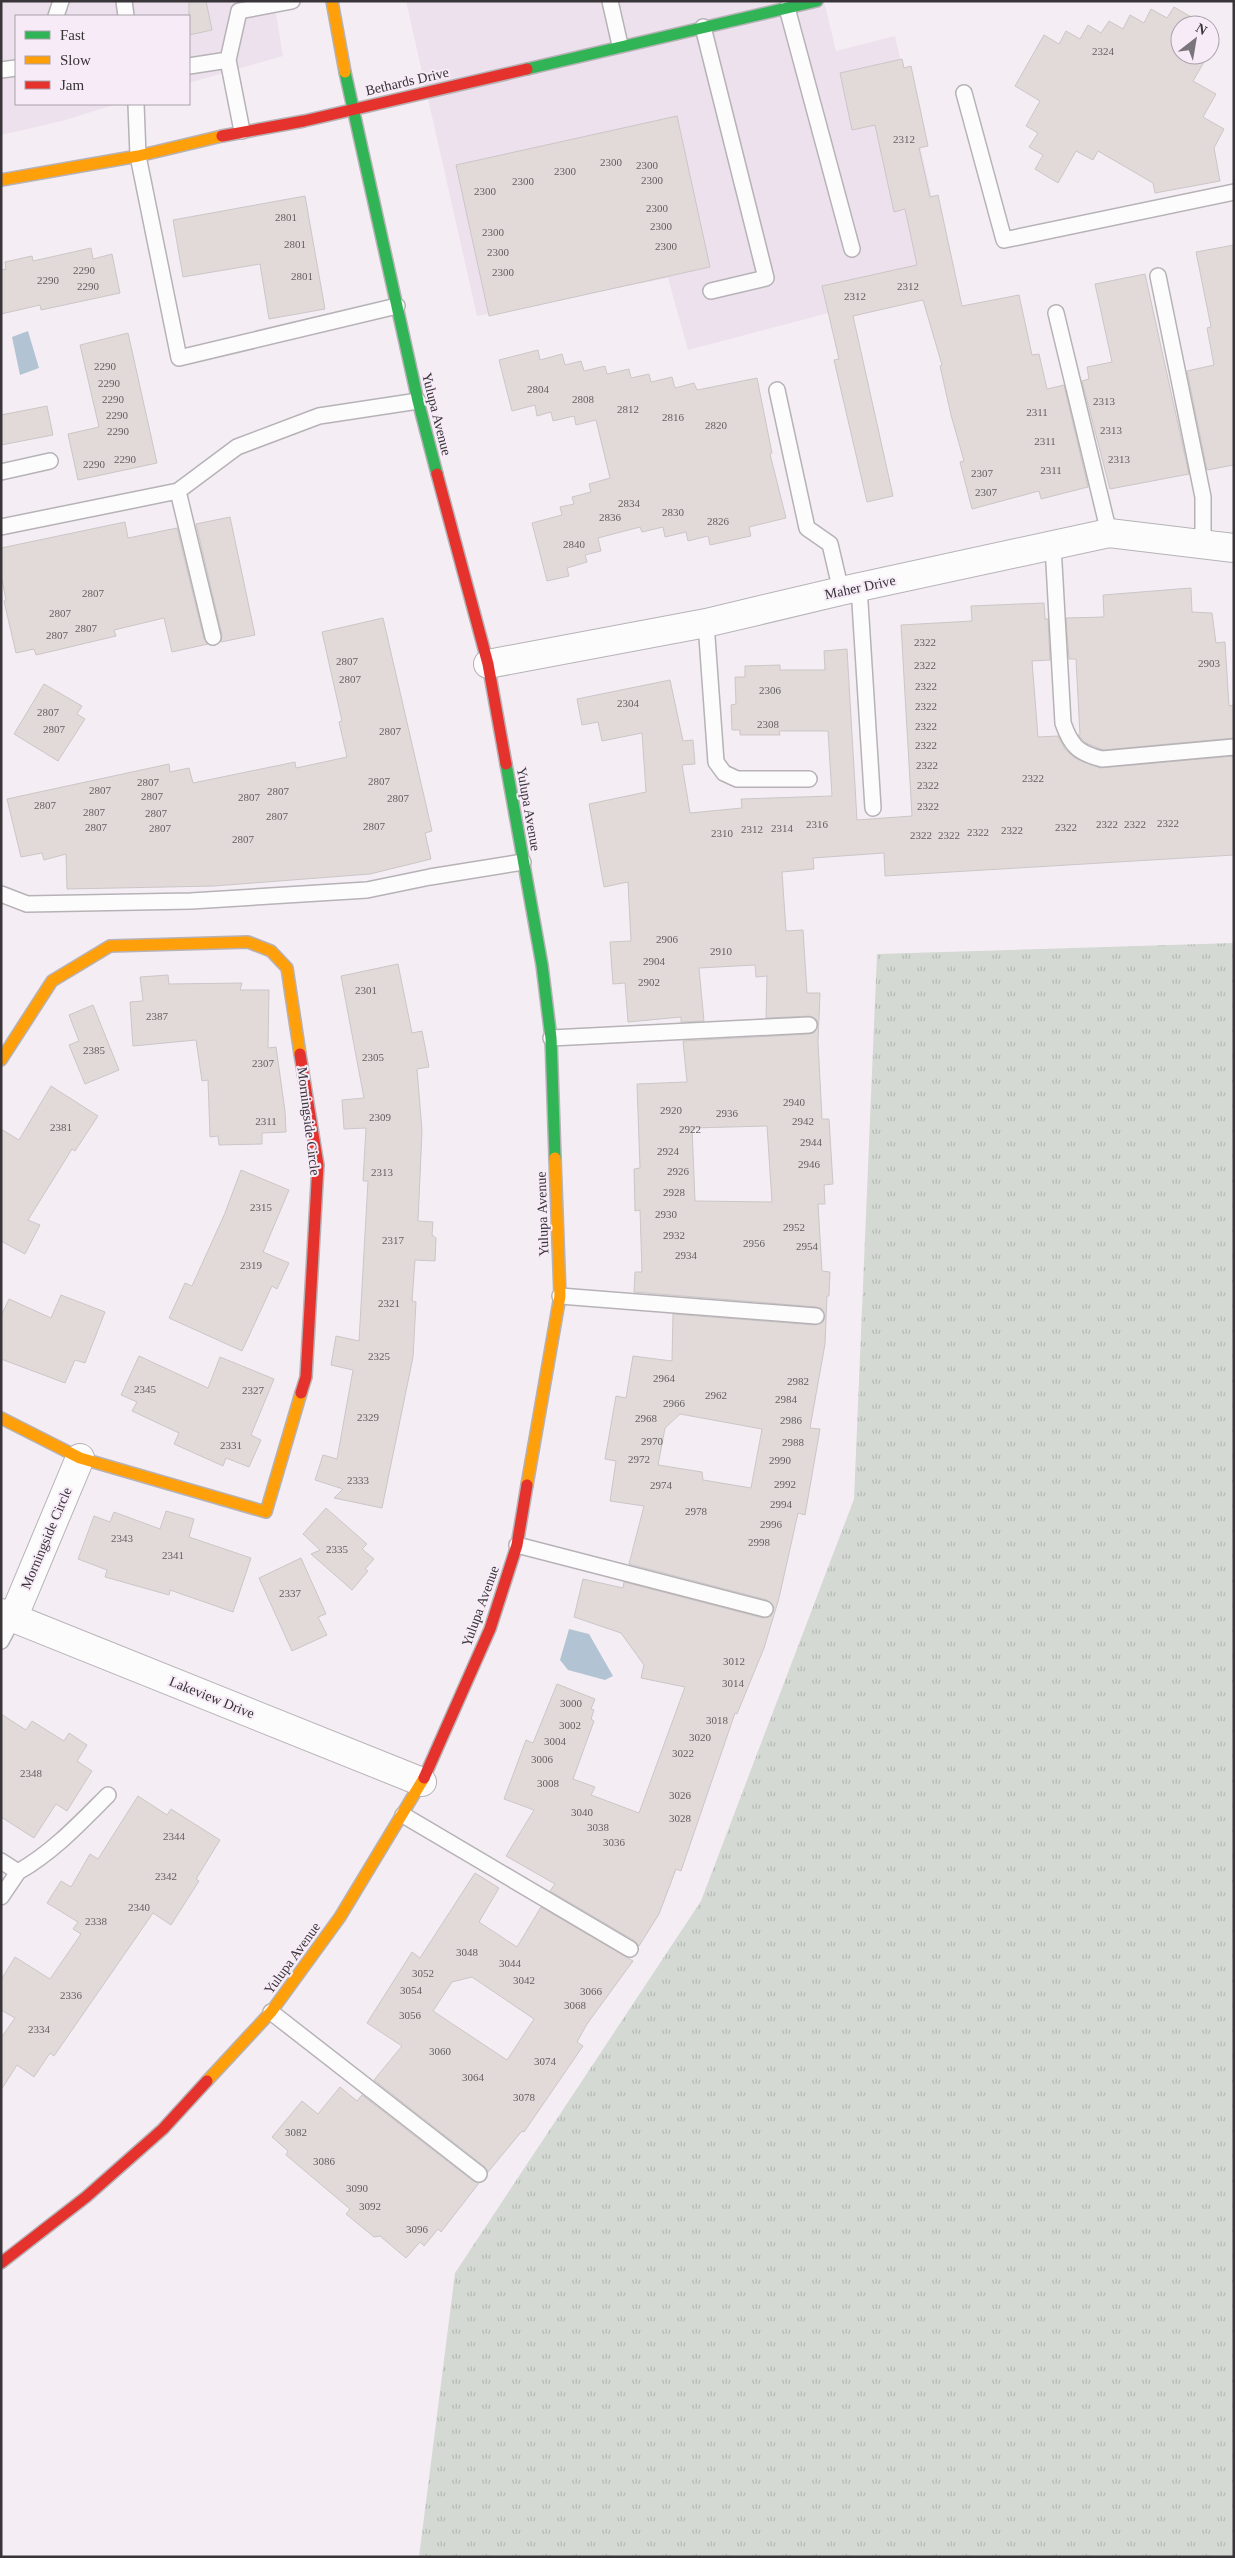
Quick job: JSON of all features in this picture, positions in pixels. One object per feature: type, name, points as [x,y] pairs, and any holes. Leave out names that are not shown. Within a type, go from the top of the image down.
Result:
[{"type":"street","name":"Yulupa Avenue","points":[[1,2263],[86,2197],[163,2129],[271,2012],[340,1917],[422,1782],[490,1629],[517,1545],[560,1296],[551,1038],[542,965],[488,664],[418,401],[398,306],[352,110],[332,1]]},
{"type":"street","name":"Bethards Drive","points":[[1,180],[138,156],[242,132],[352,110],[620,45],[703,27],[778,7],[817,1]]},
{"type":"street","name":"Maher Drive","points":[[488,664],[706,623],[850,589],[1109,533],[1203,546],[1234,548]]},
{"type":"street","name":"Morningside Circle","points":[[1,1060],[52,981],[110,946],[248,942],[271,951],[287,968],[318,1165],[306,1377],[266,1512],[72,1454],[1,1418]]},
{"type":"street","name":"Morningside Circle","points":[[1,1594],[72,1454]]},
{"type":"street","name":"Morningside Circle","points":[[5,1624],[72,1454]]},
{"type":"street","name":"Lakeview Drive","points":[[5,1624],[422,1782]]},
{"type":"lane","points":[[56,15],[61,1]]},
{"type":"lane","points":[[124,1],[126,15]]},
{"type":"lane","points":[[242,132],[228,60],[239,12],[292,1]]},
{"type":"lane","points":[[610,1],[620,45]]},
{"type":"lane","points":[[778,7],[852,249]]},
{"type":"lane","points":[[703,27],[766,278],[711,291]]},
{"type":"lane","points":[[190,66],[228,60]]},
{"type":"lane","points":[[1,70],[15,68]]},
{"type":"lane","points":[[964,93],[1004,240],[1234,192]]},
{"type":"lane","points":[[136,105],[138,156],[179,358],[398,306]]},
{"type":"lane","points":[[1158,276],[1203,498],[1203,546]]},
{"type":"lane","points":[[1056,313],[1109,533]]},
{"type":"lane","points":[[777,390],[807,528],[830,544],[850,589],[873,808]]},
{"type":"lane","points":[[1,526],[178,491],[237,447],[246,443],[319,416],[418,401]]},
{"type":"lane","points":[[1,472],[50,461]]},
{"type":"lane","points":[[178,491],[213,637]]},
{"type":"lane","points":[[1053,546],[1063,723],[1069,741],[1089,755],[1102,759],[1234,747]]},
{"type":"lane","points":[[706,623],[716,762],[724,773],[737,779],[809,779]]},
{"type":"lane","points":[[1,894],[27,904],[191,901],[324,894],[367,890],[430,877],[523,862]]},
{"type":"lane","points":[[551,1038],[808,1025]]},
{"type":"lane","points":[[560,1296],[816,1316]]},
{"type":"lane","points":[[517,1545],[765,1609]]},
{"type":"lane","points":[[1,1897],[18,1872],[40,1859],[61,1842],[108,1795]]},
{"type":"lane","points":[[402,1815],[630,1949]]},
{"type":"lane","points":[[1,1861],[18,1872]]},
{"type":"lane","points":[[271,2012],[479,2174]]},
{"type":"shaded area","points":[[1,1],[274,1],[283,56],[190,83],[190,15],[15,15],[15,105],[114,105],[62,121],[1,135]]},
{"type":"shaded area","points":[[406,1],[824,1],[836,51],[895,36],[951,281],[688,350],[668,278],[477,316]]},
{"type":"green space","points":[[1234,943],[1234,2557],[419,2557],[455,2273],[701,1901],[854,1499],[877,954]]},
{"type":"water","points":[[28,331],[39,368],[20,375],[12,337]]},
{"type":"water","points":[[569,1629],[589,1634],[613,1676],[605,1680],[568,1670],[560,1660]]},
{"type":"building","points":[[189,1],[206,1],[212,30],[190,35]]},
{"type":"building","points":[[1174,7],[1188,15],[1170,15],[1170,65],[1202,65],[1193,81],[1216,94],[1203,117],[1224,129],[1214,148],[1220,181],[1155,193],[1153,183],[1098,151],[1093,160],[1076,151],[1058,183],[1035,169],[1043,155],[1029,147],[1038,133],[1026,126],[1040,101],[1015,86],[1044,35],[1059,44],[1066,31],[1080,39],[1088,25],[1101,33],[1109,21],[1123,29],[1130,15],[1144,23],[1151,9],[1167,18]]},
{"type":"building","points":[[902,59],[904,68],[911,66],[928,146],[919,148],[930,197],[938,195],[962,306],[1019,295],[1032,355],[1039,354],[1047,389],[1064,385],[1088,487],[1041,499],[1039,491],[972,509],[960,462],[964,461],[940,366],[942,365],[923,300],[853,316],[893,496],[867,502],[834,360],[839,359],[822,286],[917,265],[905,209],[894,212],[875,125],[852,130],[840,73]]},
{"type":"building","points":[[677,116],[710,267],[489,316],[456,165]]},
{"type":"building","points":[[305,196],[325,309],[269,319],[260,264],[183,277],[173,220]]},
{"type":"building","points":[[1234,245],[1234,465],[1207,470],[1187,371],[1214,365],[1207,328],[1211,327],[1196,252]]},
{"type":"building","points":[[91,248],[93,259],[112,254],[120,293],[41,310],[40,305],[1,314],[1,270],[6,269],[5,262],[32,256],[33,261]]},
{"type":"building","points":[[1145,274],[1189,474],[1110,489],[1082,381],[1089,379],[1087,367],[1112,362],[1095,284]]},
{"type":"building","points":[[128,333],[157,463],[78,480],[68,434],[99,427],[80,345]]},
{"type":"building","points":[[538,350],[540,360],[562,354],[565,365],[581,361],[584,371],[605,366],[607,374],[629,369],[631,378],[649,374],[651,382],[672,377],[675,388],[694,383],[697,390],[757,378],[772,453],[770,454],[786,518],[749,527],[751,536],[710,545],[708,536],[688,541],[686,532],[665,537],[663,527],[642,532],[640,527],[598,538],[601,551],[585,555],[587,562],[567,568],[569,576],[547,581],[532,523],[562,515],[560,507],[574,504],[572,497],[591,492],[589,484],[610,478],[596,420],[576,425],[574,416],[553,421],[551,412],[537,416],[535,405],[512,411],[499,360]]},
{"type":"building","points":[[47,406],[53,435],[1,445],[1,415]]},
{"type":"building","points":[[230,517],[255,635],[221,642],[222,635],[196,524]]},
{"type":"building","points":[[125,522],[128,538],[177,528],[204,639],[208,644],[172,652],[164,618],[114,630],[116,636],[36,655],[34,649],[16,653],[4,601],[6,600],[1,575],[1,548]]},
{"type":"building","points":[[1191,588],[1192,612],[1212,613],[1216,643],[1225,642],[1229,706],[1234,705],[1234,738],[1103,750],[1086,743],[1078,735],[1080,735],[1076,659],[1069,659],[1066,618],[1104,617],[1103,595]]},
{"type":"building","points":[[1044,603],[1045,619],[1048,619],[1050,660],[1032,661],[1038,737],[1058,736],[1065,749],[1075,758],[1100,768],[1234,756],[1234,855],[885,876],[884,853],[813,858],[814,869],[782,872],[786,931],[803,930],[807,993],[820,993],[818,1042],[822,1119],[829,1119],[833,1184],[824,1185],[825,1204],[818,1204],[822,1271],[830,1272],[829,1296],[827,1296],[825,1344],[810,1428],[820,1429],[805,1515],[798,1513],[779,1598],[764,1648],[737,1714],[735,1713],[681,1871],[676,1869],[659,1914],[639,1946],[635,1941],[550,1891],[555,1884],[506,1856],[534,1810],[504,1799],[526,1740],[533,1743],[557,1684],[595,1699],[591,1709],[594,1710],[591,1719],[594,1721],[573,1779],[595,1787],[591,1795],[639,1813],[685,1687],[641,1678],[644,1665],[621,1633],[574,1617],[583,1579],[623,1588],[624,1582],[763,1618],[771,1616],[774,1607],[767,1600],[629,1564],[644,1506],[610,1501],[616,1461],[605,1459],[616,1396],[626,1398],[633,1356],[672,1361],[673,1314],[815,1325],[823,1322],[825,1316],[822,1309],[817,1307],[634,1292],[635,1272],[642,1272],[640,1210],[635,1211],[634,1169],[640,1168],[637,1084],[687,1082],[683,1041],[809,1034],[814,1033],[818,1025],[817,1020],[809,1016],[766,1018],[767,976],[756,977],[755,965],[699,968],[704,1021],[681,1022],[681,1017],[628,1022],[625,983],[613,984],[610,942],[631,941],[628,882],[604,887],[589,804],[646,792],[642,733],[602,741],[598,722],[582,725],[577,699],[670,680],[683,741],[693,740],[695,764],[682,765],[690,813],[742,808],[741,799],[832,796],[828,731],[779,731],[780,735],[740,735],[740,730],[732,730],[731,705],[736,704],[735,677],[745,677],[745,666],[780,665],[780,670],[825,670],[824,651],[847,649],[857,820],[912,816],[901,625],[972,621],[971,606]],"holes":[[[767,1126],[772,1202],[695,1201],[692,1128]],[[680,1414],[762,1429],[751,1488],[703,1480],[702,1472],[658,1465],[665,1428]]]},
{"type":"building","points":[[383,618],[432,831],[425,833],[431,859],[370,874],[214,886],[67,889],[66,854],[44,860],[42,853],[21,857],[7,799],[169,764],[170,772],[189,768],[193,783],[295,762],[296,768],[347,757],[339,722],[342,721],[322,632]]},
{"type":"building","points":[[44,684],[82,706],[77,714],[85,719],[58,761],[14,734]]},
{"type":"building","points":[[398,964],[412,1033],[422,1031],[429,1067],[417,1069],[422,1131],[418,1221],[433,1222],[432,1235],[436,1238],[435,1261],[415,1260],[412,1301],[416,1302],[413,1357],[382,1508],[334,1498],[343,1489],[315,1480],[323,1455],[337,1459],[353,1370],[331,1365],[336,1336],[359,1341],[368,1181],[363,1181],[366,1128],[344,1129],[342,1100],[364,1098],[341,976]]},
{"type":"building","points":[[168,975],[169,984],[242,983],[240,990],[269,990],[268,1048],[276,1047],[286,1132],[262,1133],[262,1144],[219,1145],[218,1136],[210,1137],[208,1080],[202,1081],[196,1040],[133,1046],[130,1002],[143,1001],[140,977]]},
{"type":"building","points":[[93,1005],[119,1070],[85,1084],[69,1045],[79,1041],[69,1015]]},
{"type":"building","points":[[51,1086],[98,1116],[75,1151],[72,1149],[28,1220],[40,1225],[25,1254],[1,1241],[1,1129],[19,1140]]},
{"type":"building","points":[[241,1170],[289,1190],[263,1252],[289,1263],[277,1289],[272,1286],[242,1351],[169,1318],[185,1283],[192,1286],[225,1213]]},
{"type":"building","points":[[61,1295],[105,1312],[85,1363],[75,1360],[65,1383],[1,1359],[1,1316],[9,1299],[51,1318]]},
{"type":"building","points":[[139,1356],[208,1388],[220,1357],[274,1379],[251,1435],[261,1440],[249,1467],[226,1458],[223,1466],[174,1444],[179,1433],[132,1411],[137,1402],[121,1395]]},
{"type":"building","points":[[326,1508],[367,1544],[362,1549],[374,1559],[365,1569],[368,1571],[352,1590],[311,1554],[320,1550],[303,1534]]},
{"type":"building","points":[[166,1511],[194,1519],[189,1537],[251,1558],[233,1612],[170,1590],[169,1595],[105,1577],[107,1570],[78,1559],[94,1516],[110,1522],[114,1512],[160,1529]]},
{"type":"building","points":[[301,1558],[326,1614],[318,1617],[327,1635],[292,1651],[259,1578]]},
{"type":"building","points":[[1,1714],[26,1730],[32,1721],[64,1741],[69,1733],[87,1745],[77,1761],[92,1771],[67,1811],[56,1804],[34,1838],[1,1817]]},
{"type":"building","points":[[138,1796],[167,1815],[171,1809],[220,1840],[196,1879],[199,1881],[171,1925],[153,1913],[54,2056],[50,2053],[34,2077],[17,2065],[1,2090],[1,2038],[15,2018],[1,2010],[1,1980],[15,1957],[50,1979],[81,1934],[73,1929],[78,1922],[47,1903],[61,1881],[71,1887],[90,1854],[98,1859]]},
{"type":"building","points":[[475,1873],[499,1888],[479,1922],[517,1947],[541,1907],[633,1961],[587,2024],[577,2042],[583,2046],[524,2132],[522,2131],[488,2172],[485,2167],[374,2080],[402,2046],[367,2023],[412,1952],[420,1958]],"holes":[[[472,1977],[534,2019],[507,2060],[433,2011],[452,1982]]]},
{"type":"building","points":[[340,2087],[357,2101],[362,2095],[473,2181],[479,2183],[441,2232],[438,2229],[424,2246],[420,2242],[406,2258],[380,2236],[374,2237],[346,2214],[350,2209],[286,2155],[288,2151],[272,2137],[302,2101],[318,2114]]},
{"type":"traffic: fast","points":[[527,69],[817,1]]},
{"type":"traffic: fast","points":[[345,72],[418,401],[437,474]]},
{"type":"traffic: fast","points":[[506,764],[542,965],[551,1038],[555,1158]]},
{"type":"traffic: slow","points":[[332,1],[345,72]]},
{"type":"traffic: slow","points":[[1,180],[138,156],[222,136]]},
{"type":"traffic: slow","points":[[1,1060],[52,981],[110,946],[248,942],[271,951],[287,968],[300,1054]]},
{"type":"traffic: slow","points":[[527,1485],[560,1296],[555,1158]]},
{"type":"traffic: slow","points":[[1,1418],[80,1458],[266,1512],[301,1393]]},
{"type":"traffic: slow","points":[[207,2081],[271,2012],[340,1917],[424,1778]]},
{"type":"traffic: jam","points":[[222,136],[304,121],[527,69]]},
{"type":"traffic: jam","points":[[437,474],[488,664],[506,764]]},
{"type":"traffic: jam","points":[[300,1054],[318,1165],[306,1377],[301,1393]]},
{"type":"traffic: jam","points":[[424,1778],[490,1629],[517,1545],[527,1485]]},
{"type":"traffic: jam","points":[[1,2263],[86,2197],[163,2129],[207,2081]]}]
